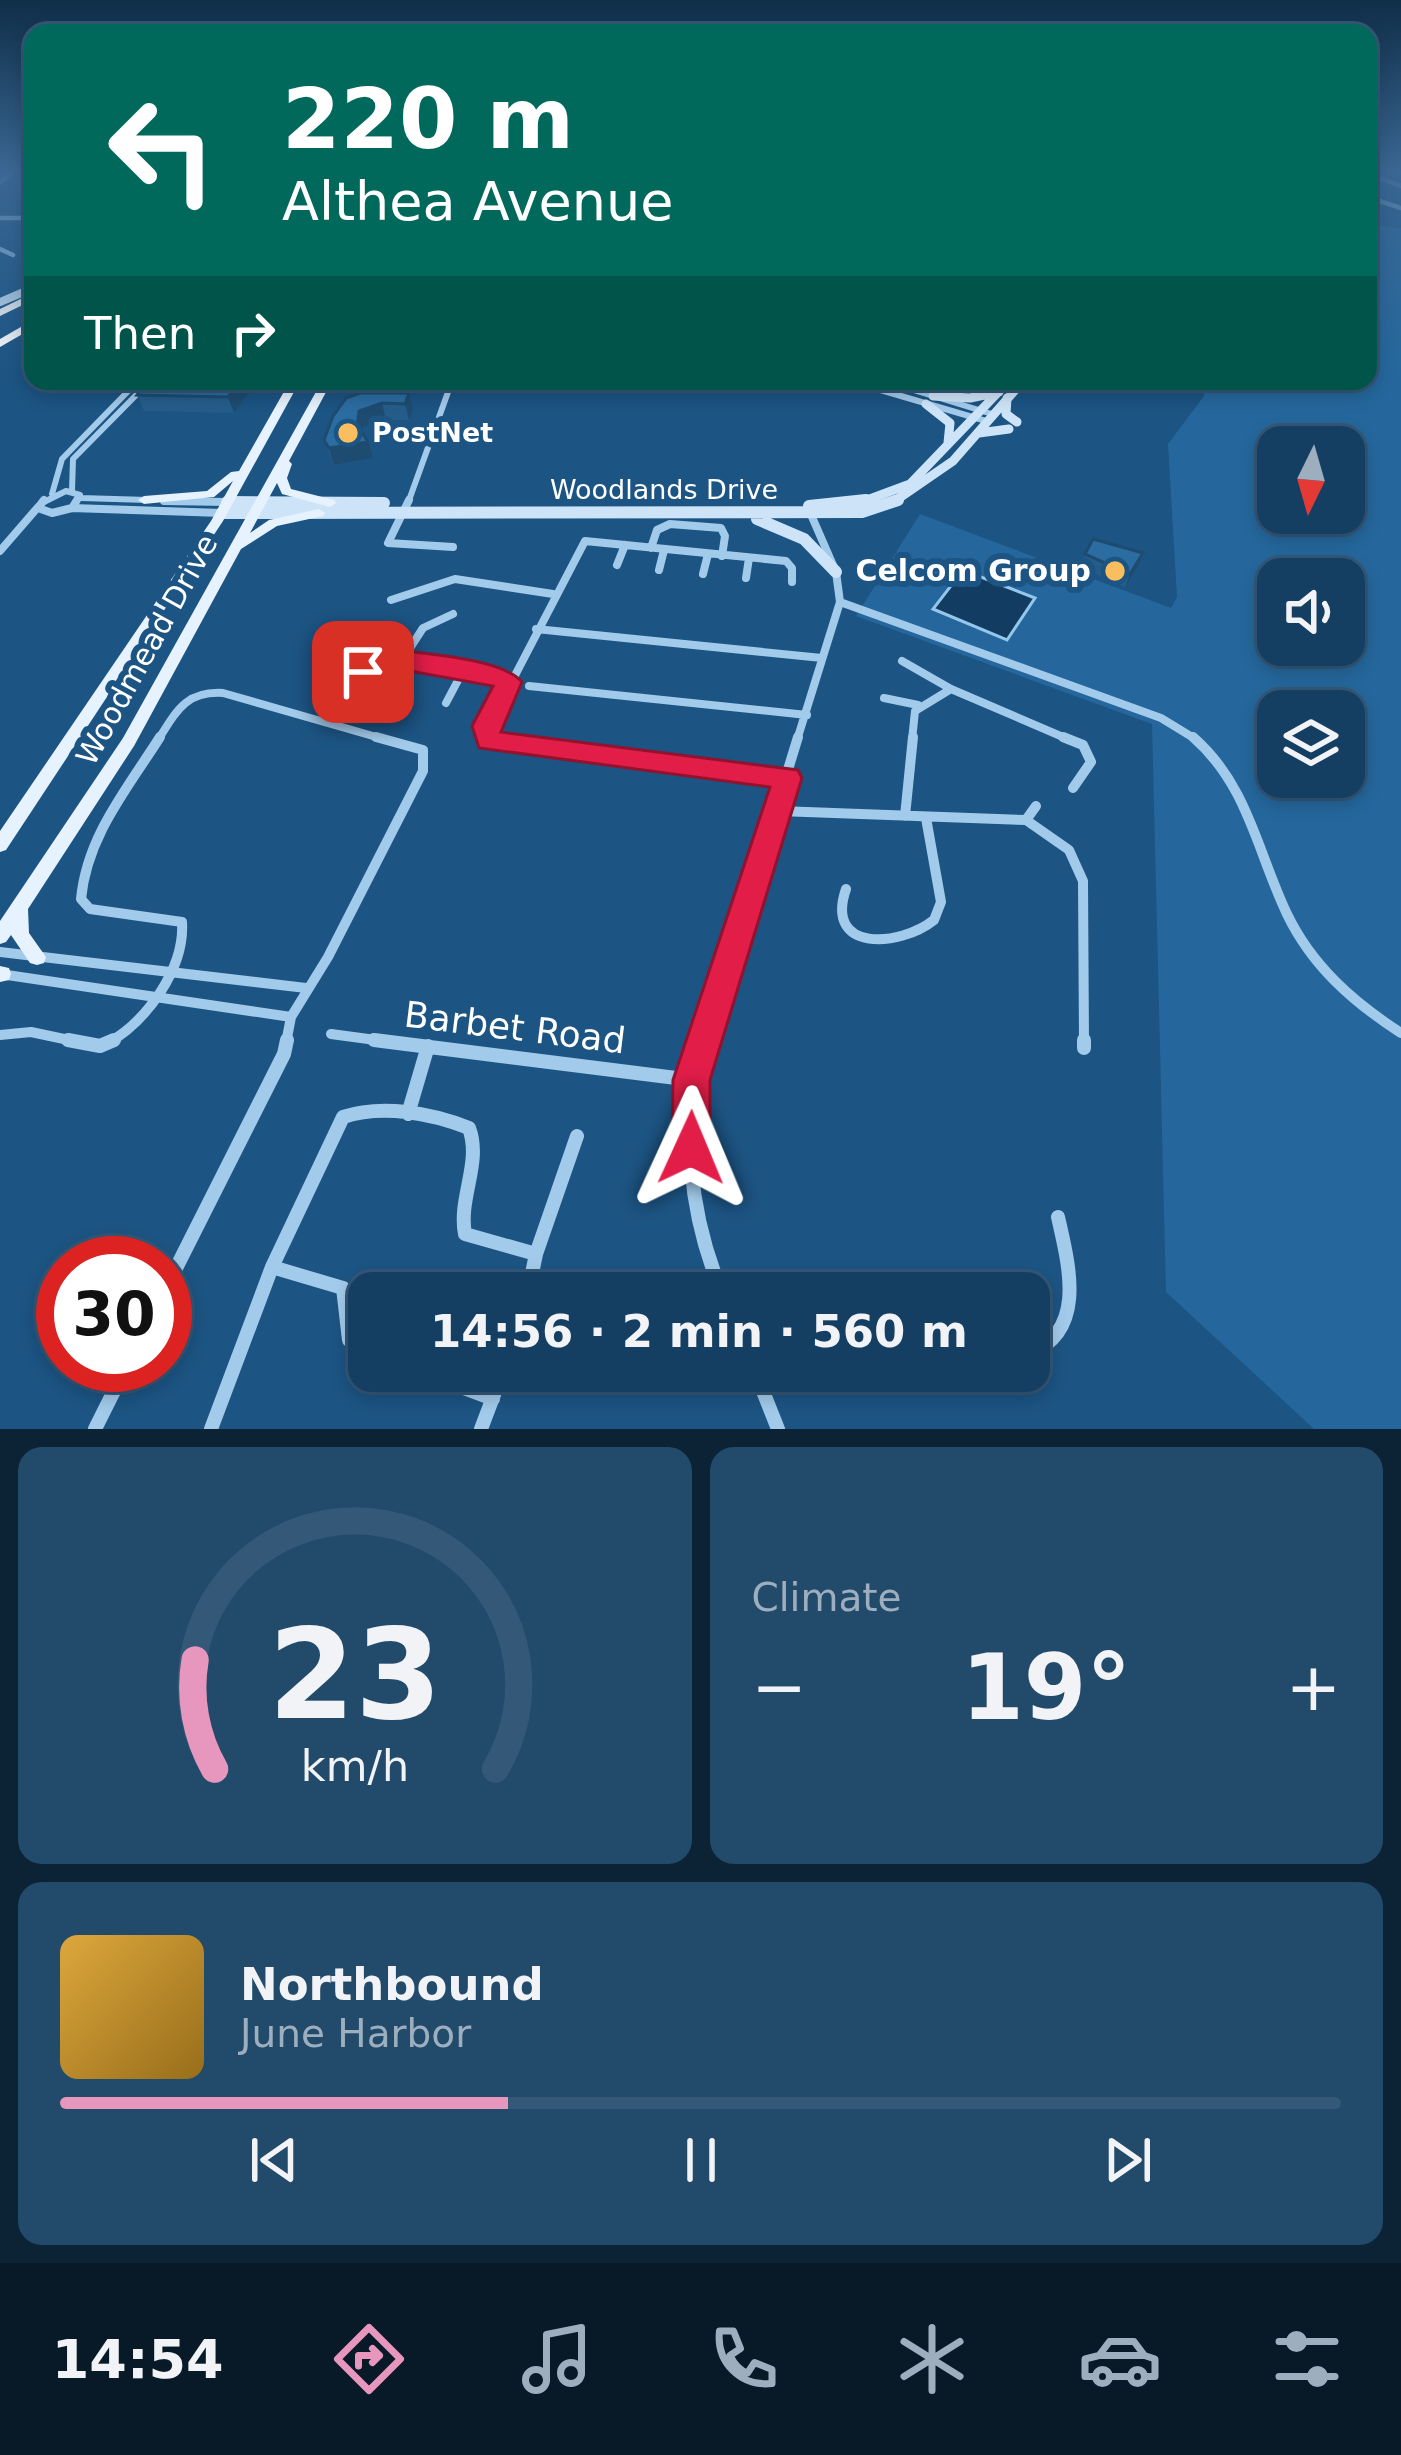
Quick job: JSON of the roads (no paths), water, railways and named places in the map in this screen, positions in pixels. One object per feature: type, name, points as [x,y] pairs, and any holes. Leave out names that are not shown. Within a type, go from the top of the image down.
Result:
[{"type":"main road","name":"Woodmead Drive","points":[[0,845],[224,507],[290,390]]},
{"type":"main road","name":"Woodmead Drive","points":[[0,936],[129,742],[322,390]]},
{"type":"main road","name":"Woodlands Drive","points":[[1003,395],[1005,390]]},
{"type":"main road","name":"Woodlands Drive","points":[[406,508],[809,511],[885,496],[910,484],[1010,390]]},
{"type":"main road","points":[[930,400],[1003,395],[1013,425],[974,436]]},
{"type":"main road","points":[[930,400],[951,426],[943,453]]},
{"type":"main road","name":"Woodlands Drive","points":[[224,507],[862,512],[910,498],[933,482],[974,436],[984,416]]},
{"type":"main road","points":[[296,439],[281,473],[282,485],[325,508]]},
{"type":"main road","points":[[144,500],[215,493],[259,445]]},
{"type":"main road","points":[[230,556],[255,532],[325,508]]},
{"type":"main road","points":[[732,514],[793,532],[836,572]]},
{"type":"main road","points":[[21,908],[20,935],[37,957]]},
{"type":"street","points":[[0,249],[13,255]]},
{"type":"street","points":[[0,551],[52,494],[62,459],[129,390]]},
{"type":"street","points":[[72,508],[77,494],[69,478],[73,459],[141,390]]},
{"type":"street","points":[[449,390],[406,508],[388,543],[453,547]]},
{"type":"street","points":[[885,390],[984,416]]},
{"type":"street","points":[[906,390],[930,400]]},
{"type":"street","points":[[52,494],[224,507]]},
{"type":"street","points":[[38,506],[46,513],[58,513]]},
{"type":"street","points":[[19,531],[72,508],[224,507]]},
{"type":"street","points":[[713,1272],[693,1199],[692,1080],[840,602],[836,572],[809,511]]},
{"type":"street","points":[[651,548],[665,525],[721,527],[725,536],[722,556]]},
{"type":"street","points":[[788,778],[488,740],[486,726],[584,541],[788,562],[792,583]]},
{"type":"street","points":[[617,565],[625,545]]},
{"type":"street","points":[[659,570],[664,550]]},
{"type":"street","points":[[703,574],[708,554]]},
{"type":"street","points":[[746,578],[749,558]]},
{"type":"street","points":[[391,600],[455,579],[553,594]]},
{"type":"street","points":[[840,602],[1160,718],[1206,745],[1228,770],[1243,798],[1304,944],[1354,1001],[1401,1033]]},
{"type":"street","points":[[389,686],[423,628],[453,614]]},
{"type":"street","points":[[536,629],[822,658]]},
{"type":"street","points":[[354,682],[373,659],[404,659],[508,682]]},
{"type":"street","points":[[902,661],[951,689],[1083,745],[1091,762],[1073,788]]},
{"type":"street","points":[[446,703],[464,669]]},
{"type":"street","points":[[529,686],[807,715]]},
{"type":"street","points":[[884,698],[918,706],[951,689]]},
{"type":"street","points":[[0,1035],[31,1032],[106,1045],[135,1024],[171,970],[185,935],[182,922],[86,908],[84,868],[95,838],[177,707],[191,695],[213,691],[314,722],[404,742],[424,755],[423,771],[328,957],[306,988],[292,1017],[284,1054],[192,1236]]},
{"type":"street","points":[[904,816],[909,731],[918,706]]},
{"type":"street","points":[[1026,820],[1036,806]]},
{"type":"street","points":[[779,811],[1026,820],[1069,850],[1083,880],[1084,1048]]},
{"type":"street","points":[[847,889],[838,909],[850,933],[876,940],[930,926],[940,913],[941,902],[926,818]]},
{"type":"street","points":[[0,952],[306,988]]},
{"type":"street","points":[[71,984],[84,961]]},
{"type":"street","points":[[0,974],[292,1017]]},
{"type":"street","name":"Barbet Road","points":[[332,1034],[692,1080]]},
{"type":"street","points":[[408,1114],[428,1046]]},
{"type":"street","points":[[211,1429],[272,1267],[344,1117],[363,1112],[458,1122],[473,1135],[460,1221],[465,1234],[536,1253]]},
{"type":"street","points":[[532,1272],[577,1136]]},
{"type":"street","points":[[1050,1345],[1062,1334],[1068,1313],[1069,1269],[1058,1217]]},
{"type":"street","points":[[272,1267],[343,1288],[348,1331]]},
{"type":"street","points":[[94,1429],[113,1392]]},
{"type":"street","points":[[474,1392],[493,1399]]},
{"type":"street","points":[[481,1429],[496,1392]]},
{"type":"street","points":[[763,1392],[778,1429]]},
{"type":"place","name":"PostNet","points":[[348,433]]},
{"type":"place","name":"Celcom Group","points":[[1115,571]]}]
